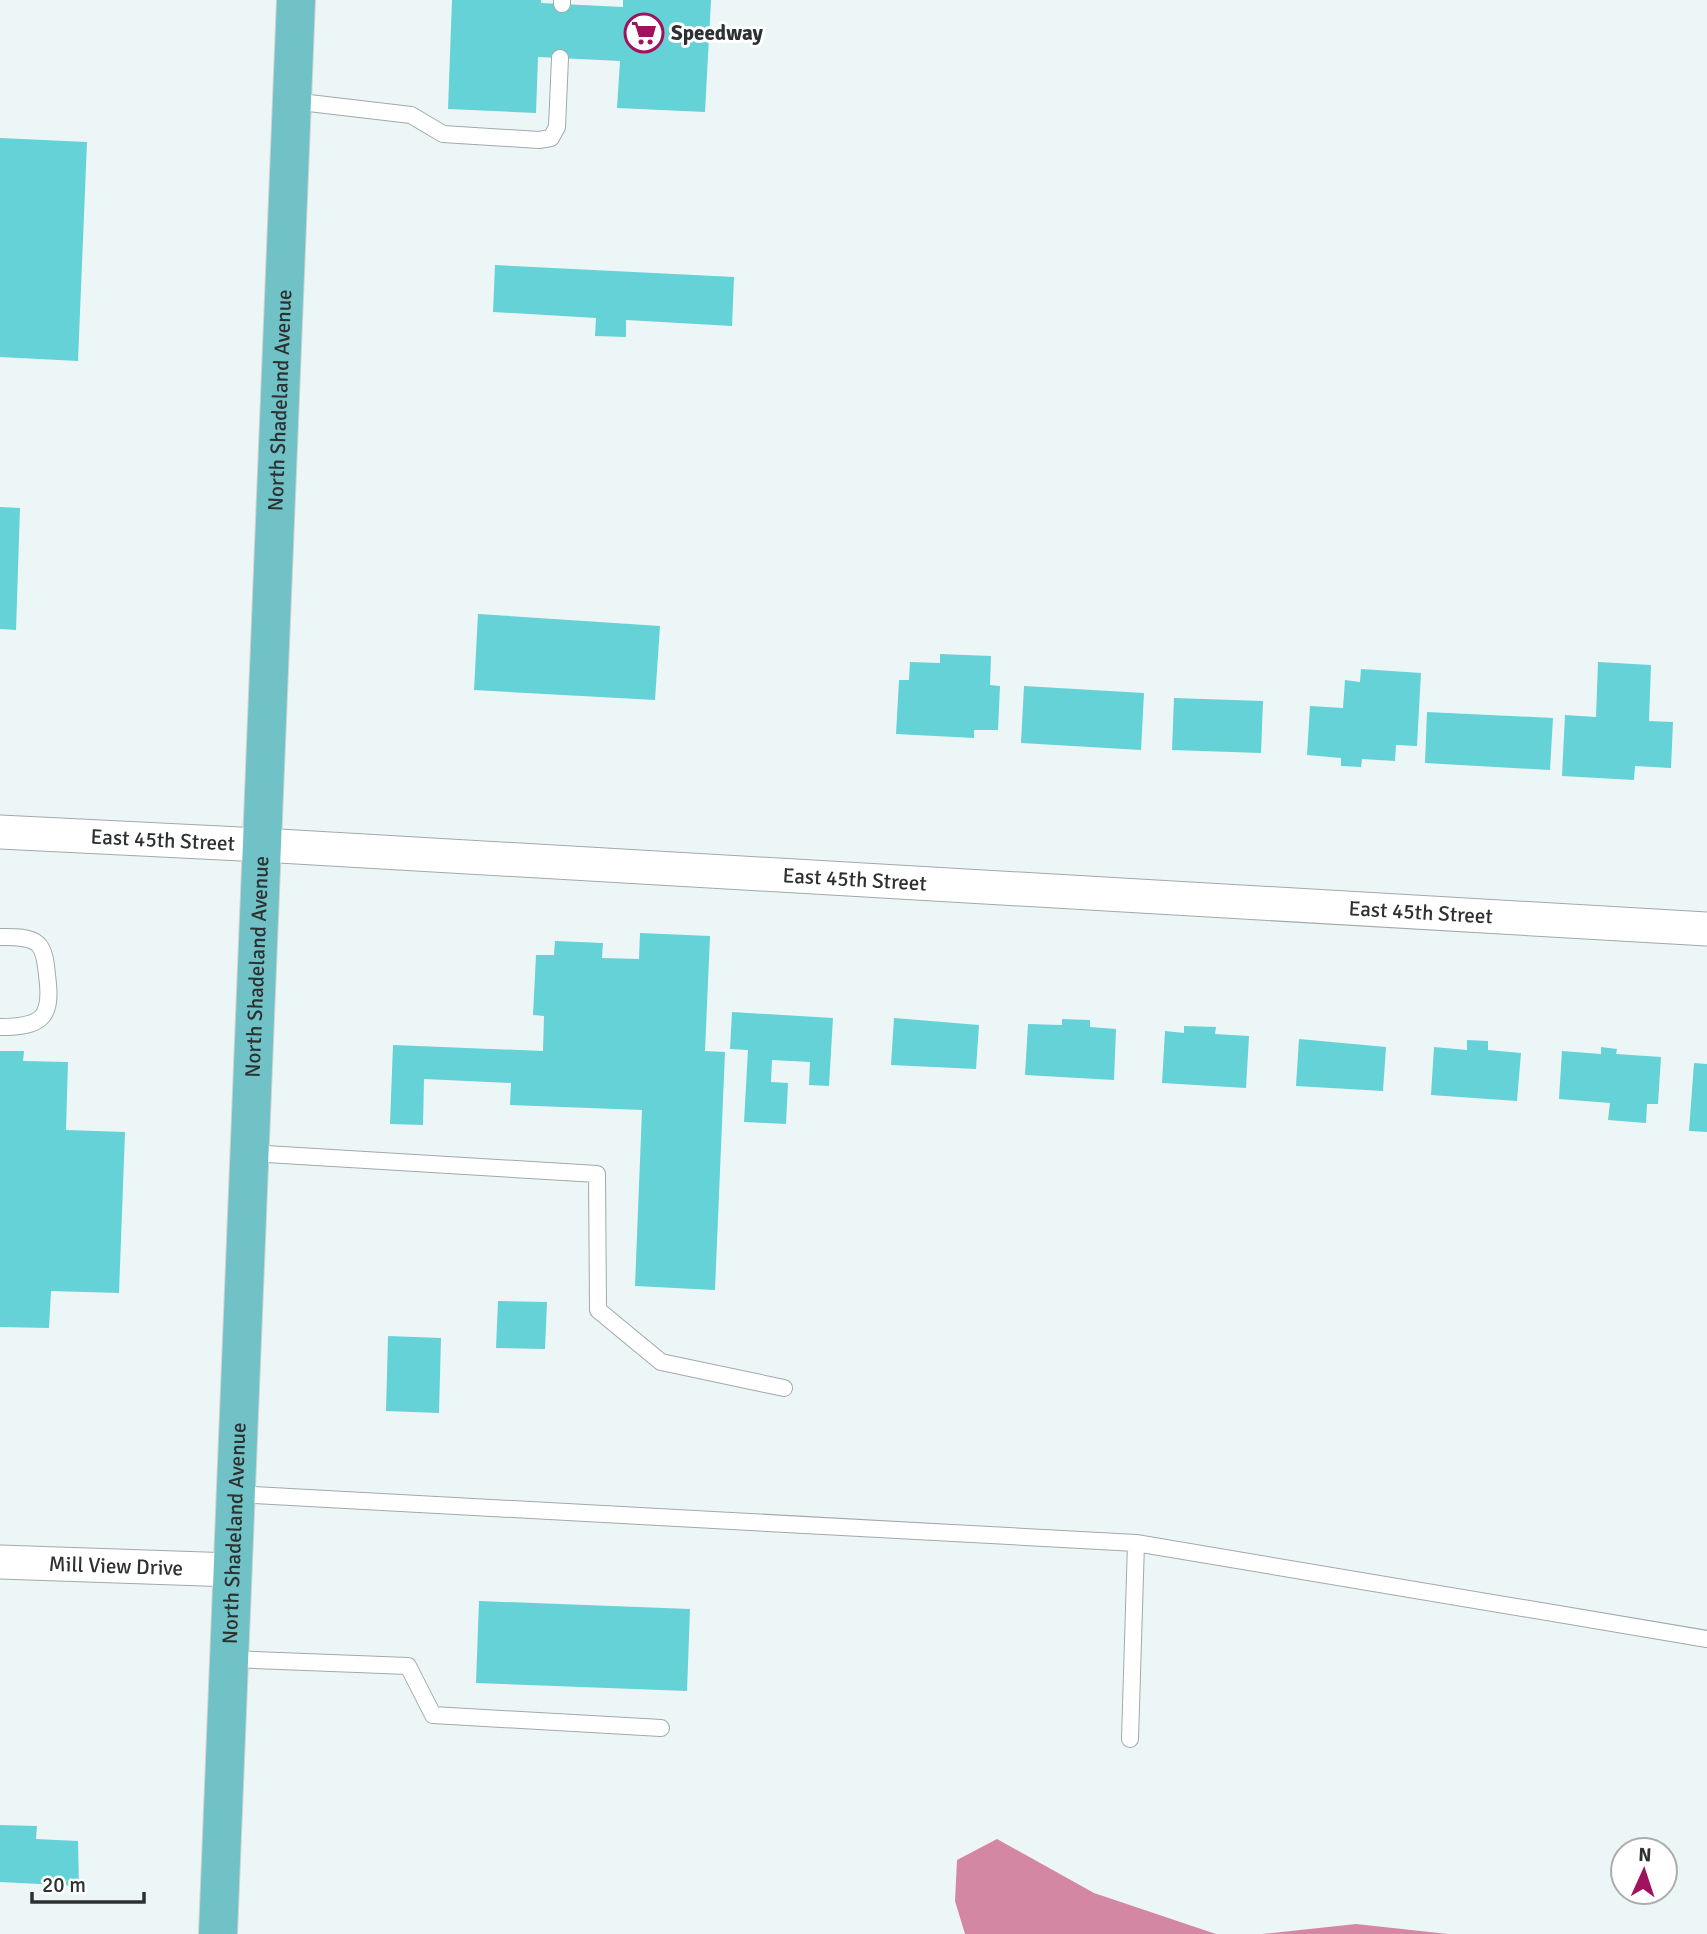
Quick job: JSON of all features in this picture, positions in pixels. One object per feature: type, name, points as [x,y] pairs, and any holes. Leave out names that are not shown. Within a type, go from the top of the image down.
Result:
[{"type":"main road","name":"North Shadeland Avenue","points":[[218,1934],[296,0]]},
{"type":"street","name":"East 45th Street","points":[[0,832],[1707,929]]},
{"type":"street","name":"Mill View Drive","points":[[0,1562],[233,1570]]},
{"type":"lane","points":[[292,101],[411,115],[443,134],[539,140],[551,138],[556,127],[560,58]]},
{"type":"lane","points":[[0,937],[24,938],[37,943],[43,953],[50,1000],[44,1015],[34,1024],[0,1027]]},
{"type":"lane","points":[[250,1153],[597,1174],[598,1310],[661,1362],[784,1388]]},
{"type":"lane","points":[[236,1494],[1136,1543],[1707,1639]]},
{"type":"lane","points":[[1130,1739],[1136,1543]]},
{"type":"lane","points":[[229,1659],[408,1666],[433,1715],[661,1728]]},
{"type":"shaded area","points":[[997,1839],[1094,1893],[1216,1934],[965,1934],[955,1901],[957,1860]]},
{"type":"shaded area","points":[[1356,1924],[1448,1934],[1262,1934]]},
{"type":"building","points":[[452,0],[541,0],[541,3],[623,7],[623,0],[711,0],[705,112],[617,108],[620,61],[538,57],[536,113],[448,109]]},
{"type":"building","points":[[0,138],[87,142],[78,361],[0,357]]},
{"type":"building","points":[[495,265],[734,277],[732,326],[626,320],[626,337],[595,336],[596,318],[493,312]]},
{"type":"building","points":[[0,507],[20,508],[16,630],[0,629]]},
{"type":"building","points":[[478,614],[660,626],[655,700],[474,690]]},
{"type":"building","points":[[940,654],[991,656],[990,685],[1000,686],[998,730],[974,730],[974,738],[896,734],[899,680],[909,680],[910,662],[940,663]]},
{"type":"building","points":[[1598,662],[1651,665],[1649,721],[1673,722],[1671,768],[1635,766],[1634,780],[1562,776],[1565,715],[1596,717]]},
{"type":"building","points":[[1361,669],[1421,673],[1417,746],[1396,745],[1395,761],[1362,759],[1361,767],[1341,766],[1341,758],[1307,755],[1310,706],[1343,708],[1345,680],[1360,682]]},
{"type":"building","points":[[1024,686],[1144,693],[1141,750],[1021,743]]},
{"type":"building","points":[[1174,698],[1263,701],[1261,753],[1172,750]]},
{"type":"building","points":[[1427,712],[1553,718],[1550,770],[1425,763]]},
{"type":"building","points":[[640,933],[710,936],[705,1051],[725,1052],[715,1290],[635,1286],[642,1110],[510,1105],[511,1083],[424,1079],[423,1125],[390,1124],[393,1045],[543,1051],[544,1016],[533,1015],[536,955],[554,955],[555,941],[603,943],[602,958],[639,959]]},
{"type":"building","points":[[732,1012],[833,1018],[829,1086],[809,1085],[810,1062],[772,1060],[771,1082],[788,1083],[786,1124],[744,1122],[748,1050],[730,1049]]},
{"type":"building","points":[[894,1018],[979,1025],[976,1069],[891,1065]]},
{"type":"building","points":[[1062,1019],[1090,1020],[1090,1027],[1116,1029],[1114,1080],[1025,1075],[1028,1024],[1062,1025]]},
{"type":"building","points":[[1184,1026],[1216,1027],[1215,1034],[1249,1036],[1246,1088],[1162,1083],[1165,1031],[1184,1033]]},
{"type":"building","points":[[1299,1039],[1386,1047],[1383,1091],[1296,1086]]},
{"type":"building","points":[[1467,1040],[1488,1041],[1488,1050],[1521,1053],[1517,1101],[1431,1095],[1434,1047],[1467,1050]]},
{"type":"building","points":[[1601,1047],[1617,1049],[1616,1054],[1661,1057],[1658,1104],[1647,1104],[1646,1123],[1608,1120],[1610,1103],[1559,1099],[1562,1051],[1601,1054]]},
{"type":"building","points":[[0,1051],[24,1051],[23,1061],[68,1062],[66,1130],[125,1132],[119,1293],[51,1291],[49,1328],[0,1327]]},
{"type":"building","points":[[1694,1063],[1707,1064],[1707,1132],[1689,1131]]},
{"type":"building","points":[[498,1301],[547,1302],[545,1349],[496,1348]]},
{"type":"building","points":[[388,1336],[441,1338],[439,1413],[386,1411]]},
{"type":"building","points":[[479,1601],[690,1609],[687,1691],[476,1683]]},
{"type":"building","points":[[0,1825],[37,1826],[36,1839],[78,1841],[79,1886],[0,1882]]},
{"type":"place","name":"Speedway","points":[[644,33]]}]
